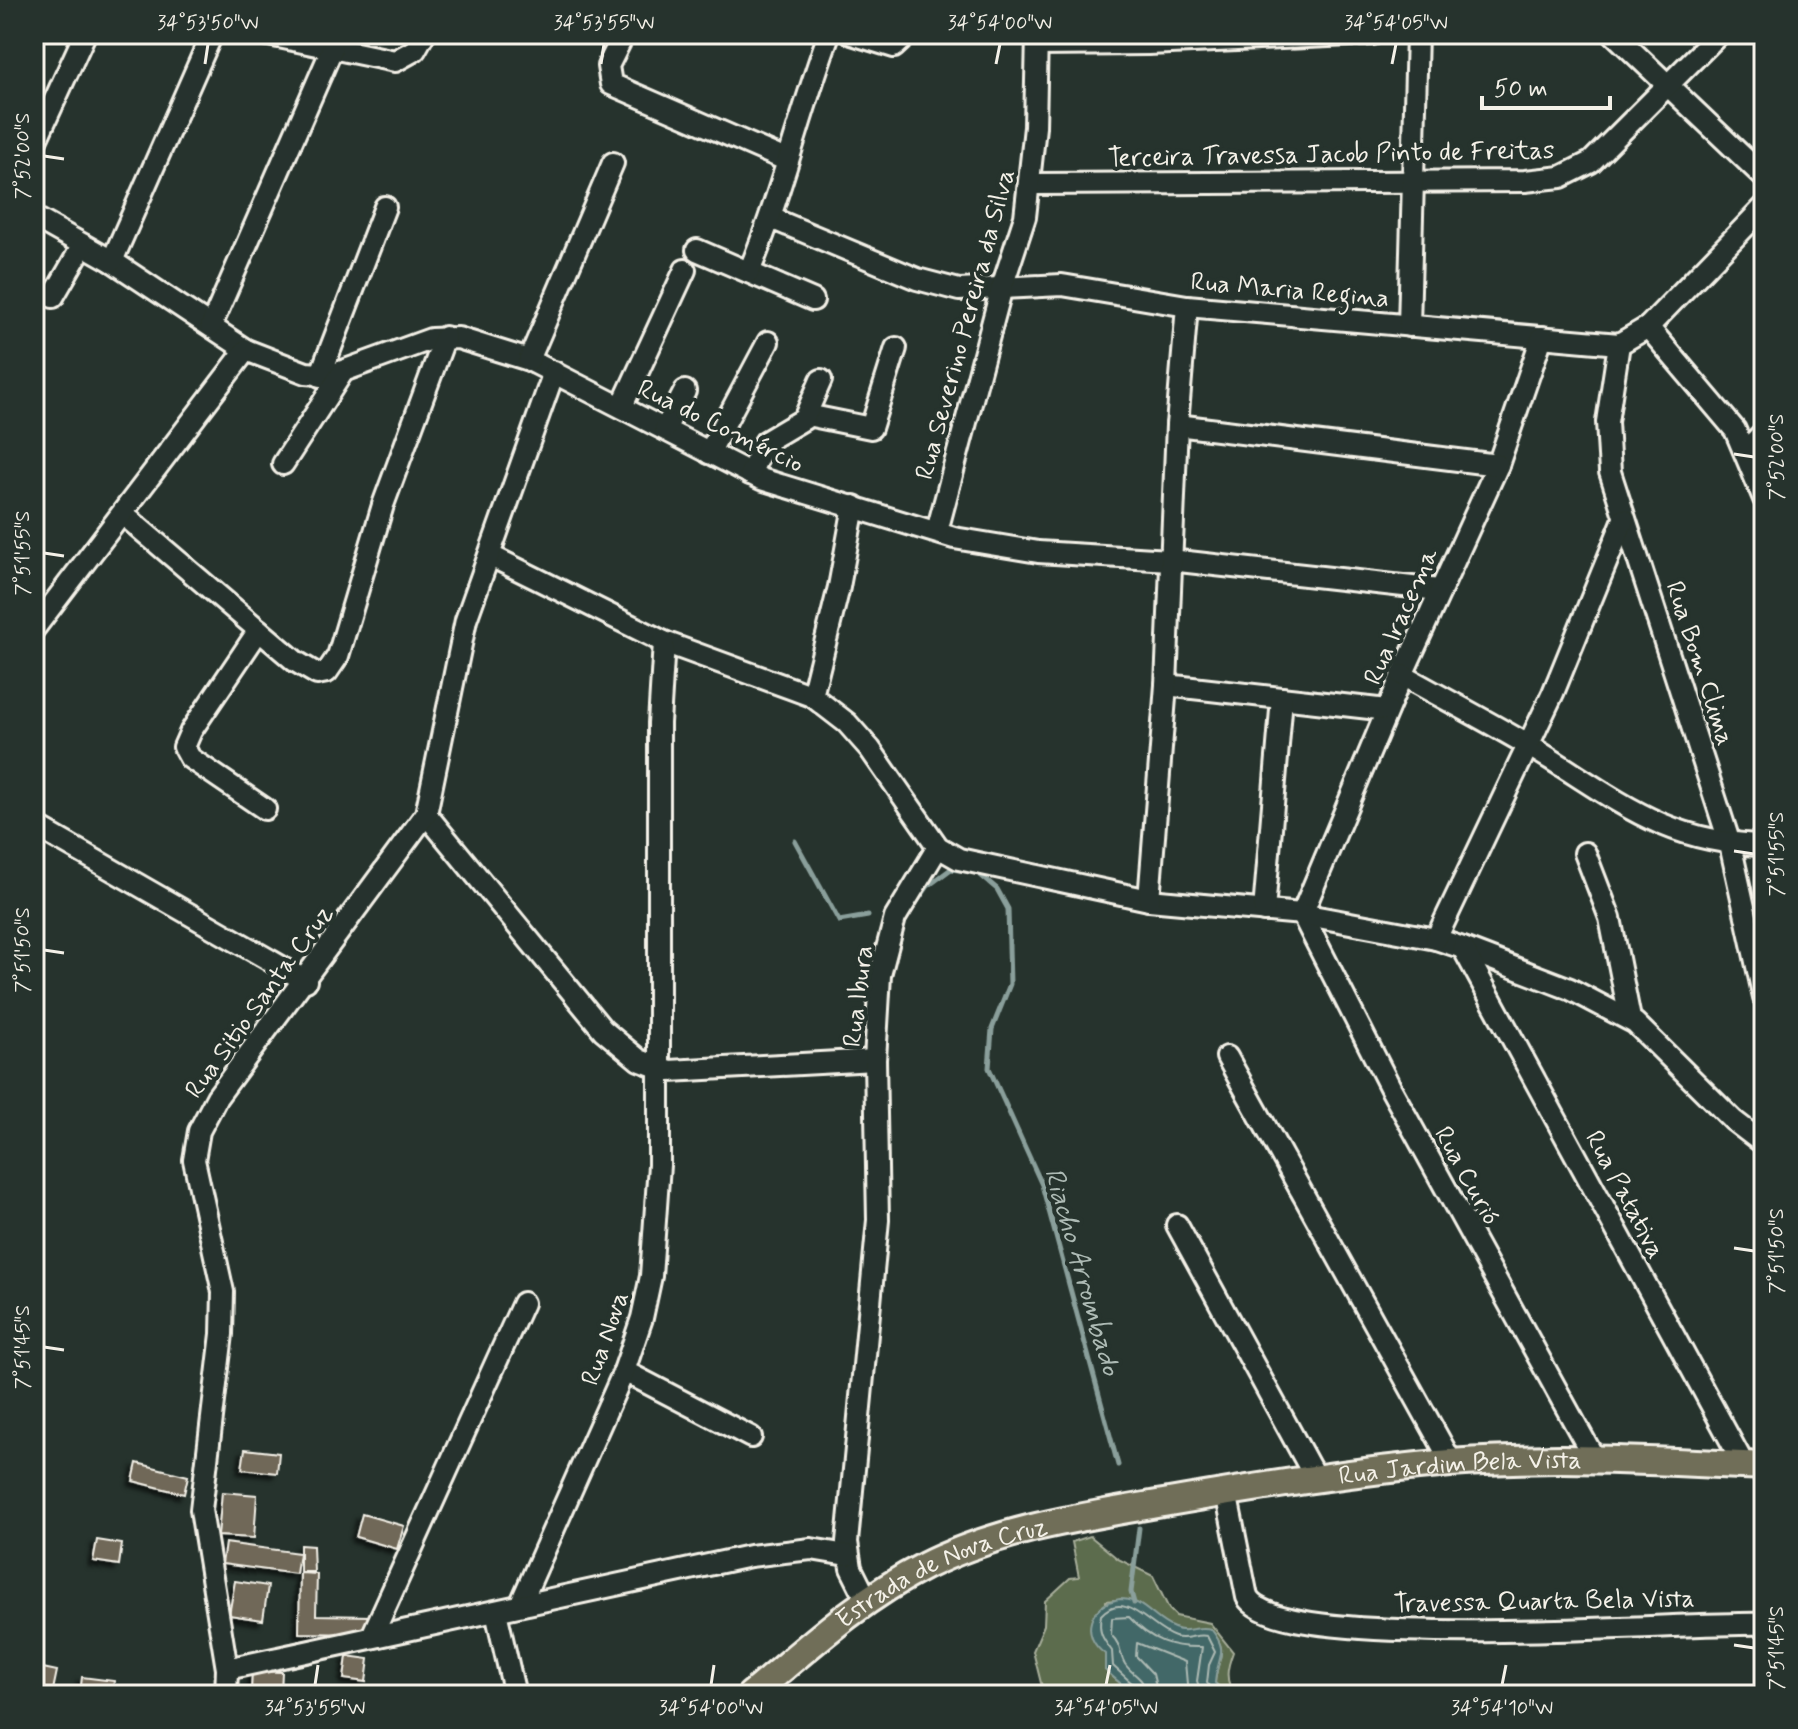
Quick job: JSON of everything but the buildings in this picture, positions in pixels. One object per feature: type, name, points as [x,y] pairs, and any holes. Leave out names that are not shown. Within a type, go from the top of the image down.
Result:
[{"type":"main road","name":"Rua Jardim Bela Vista","points":[[1158,1504],[1315,1477],[1452,1463],[1594,1458],[1754,1465]]},
{"type":"main road","name":"Estrada de Nova Cruz","points":[[751,1695],[867,1600],[927,1565],[998,1537],[1049,1523],[1158,1504]]},
{"type":"street","points":[[34,145],[85,34]]},
{"type":"street","points":[[112,261],[212,34]]},
{"type":"street","points":[[264,34],[379,60],[403,60],[415,50],[424,34]]},
{"type":"street","points":[[624,34],[610,60],[607,78],[616,88],[786,160]]},
{"type":"street","points":[[749,272],[771,218],[786,160],[829,34]]},
{"type":"street","points":[[852,34],[894,47],[908,34]]},
{"type":"street","points":[[1037,39],[1373,34]]},
{"type":"street","points":[[1409,326],[1417,34]]},
{"type":"street","points":[[1614,34],[1764,177]]},
{"type":"street","name":"Terceira Travessa Jacob Pinto de Freitas","points":[[1031,184],[1525,181],[1573,173],[1591,162],[1719,34]]},
{"type":"street","name":"Rua Severino Pereira da Silva","points":[[937,531],[1031,184],[1037,39]]},
{"type":"street","points":[[211,326],[332,49]]},
{"type":"street","points":[[529,360],[613,163]]},
{"type":"street","points":[[320,376],[385,207]]},
{"type":"street","points":[[1619,344],[1648,327],[1764,207]]},
{"type":"street","points":[[34,217],[112,261],[246,350],[287,368],[320,376],[342,373],[445,337]]},
{"type":"street","name":"Rua Maria Regina","points":[[771,218],[938,285],[968,291],[1062,285],[1187,306],[1619,344]]},
{"type":"street","points":[[53,297],[83,245]]},
{"type":"street","points":[[697,250],[813,300]]},
{"type":"street","points":[[622,406],[685,270]]},
{"type":"street","points":[[1149,900],[1166,685],[1177,425],[1187,306]]},
{"type":"street","points":[[1648,327],[1720,408],[1746,451],[1764,499]]},
{"type":"street","points":[[124,515],[303,667],[322,674],[330,670],[338,656],[383,505],[445,337]]},
{"type":"street","name":"Rua do Comércio","points":[[445,337],[471,341],[529,360],[750,474],[789,489],[954,538],[1014,549],[1170,560],[1439,590]]},
{"type":"street","name":"Rua Iracema","points":[[1302,914],[1439,590],[1498,465],[1542,337]]},
{"type":"street","points":[[709,453],[768,342]]},
{"type":"street","name":"Rua Bom Clima","points":[[1619,344],[1607,444],[1624,519],[1637,548],[1730,844],[1764,998]]},
{"type":"street","points":[[807,415],[871,428],[896,348]]},
{"type":"street","points":[[34,629],[42,602],[124,515],[246,350]]},
{"type":"street","name":"Rua Sitio Santa Cruz","points":[[226,1695],[227,1669],[201,1510],[222,1334],[223,1292],[214,1242],[198,1185],[195,1143],[217,1097],[306,981],[426,814],[466,620],[554,372]]},
{"type":"street","points":[[283,464],[342,373]]},
{"type":"street","points":[[750,474],[765,442],[795,427],[807,415],[821,380]]},
{"type":"street","points":[[665,429],[685,391]]},
{"type":"street","points":[[1177,425],[1498,465]]},
{"type":"street","points":[[1746,451],[1764,432]]},
{"type":"street","points":[[812,696],[836,600],[854,506]]},
{"type":"street","points":[[1436,939],[1577,639],[1624,519]]},
{"type":"street","points":[[491,556],[664,642],[812,696],[847,723],[870,749],[938,847],[959,859],[1149,900],[1302,914],[1436,939],[1463,948],[1570,989],[1630,1019],[1734,1121],[1764,1144]]},
{"type":"street","points":[[259,630],[186,737],[184,747],[190,758],[265,809]]},
{"type":"street","name":"Rua Nova","points":[[520,1605],[624,1371],[642,1318],[651,1276],[659,1165],[659,723],[664,642]]},
{"type":"street","points":[[1402,675],[1526,744],[1664,828],[1730,844],[1764,845]]},
{"type":"street","points":[[1166,685],[1387,710]]},
{"type":"street","points":[[1264,911],[1282,698]]},
{"type":"street","points":[[426,814],[603,1030],[629,1054],[657,1070],[875,1060]]},
{"type":"street","points":[[34,825],[306,981]]},
{"type":"street","name":"Rua Ibura","points":[[867,1600],[847,1555],[878,1220],[875,1060],[880,975],[890,932],[902,903],[938,847]]},
{"type":"street","points":[[1585,853],[1610,918],[1630,1019]]},
{"type":"street","name":"Rua Curió","points":[[1302,914],[1391,1089],[1594,1458]]},
{"type":"street","name":"Rua Patativa","points":[[1463,948],[1754,1465]]},
{"type":"street","points":[[1227,1057],[1452,1463]]},
{"type":"street","points":[[1177,1225],[1315,1477]]},
{"type":"street","points":[[372,1636],[523,1303]]},
{"type":"street","points":[[624,1371],[751,1437]]},
{"type":"street","name":"Travessa Quarta Bela Vista","points":[[1226,1492],[1245,1592],[1255,1608],[1270,1613],[1357,1627],[1457,1633],[1764,1624]]},
{"type":"street","points":[[227,1669],[272,1662],[372,1636],[783,1550],[811,1549],[847,1555]]},
{"type":"street","points":[[496,1612],[515,1695]]},
{"type":"green space","points":[[1090,1536],[1118,1559],[1153,1576],[1169,1609],[1176,1616],[1210,1623],[1233,1652],[1228,1674],[1235,1695],[1228,1695],[1215,1683],[1221,1650],[1211,1629],[1179,1630],[1159,1621],[1140,1605],[1121,1600],[1106,1601],[1105,1670],[1128,1690],[1128,1695],[1044,1695],[1033,1651],[1044,1625],[1045,1601],[1070,1578],[1079,1577],[1072,1542]]},
{"type":"water","points":[[1120,1599],[1136,1602],[1174,1628],[1211,1629],[1221,1650],[1215,1683],[1228,1695],[1128,1695],[1127,1689],[1105,1670],[1105,1654],[1092,1638],[1090,1630],[1091,1621],[1101,1607]]},
{"type":"waterway","name":"Riacho Arrombado","points":[[795,841],[839,921],[868,916]]},
{"type":"waterway","name":"Riacho Arrombado","points":[[916,903],[928,886],[951,869],[967,871]]},
{"type":"waterway","name":"Riacho Arrombado","points":[[977,872],[997,889],[1008,909],[1010,984],[992,1029],[989,1068],[1042,1185],[1118,1465]]},
{"type":"waterway","name":"Riacho Arrombado","points":[[1134,1603],[1131,1592],[1139,1528]]}]
